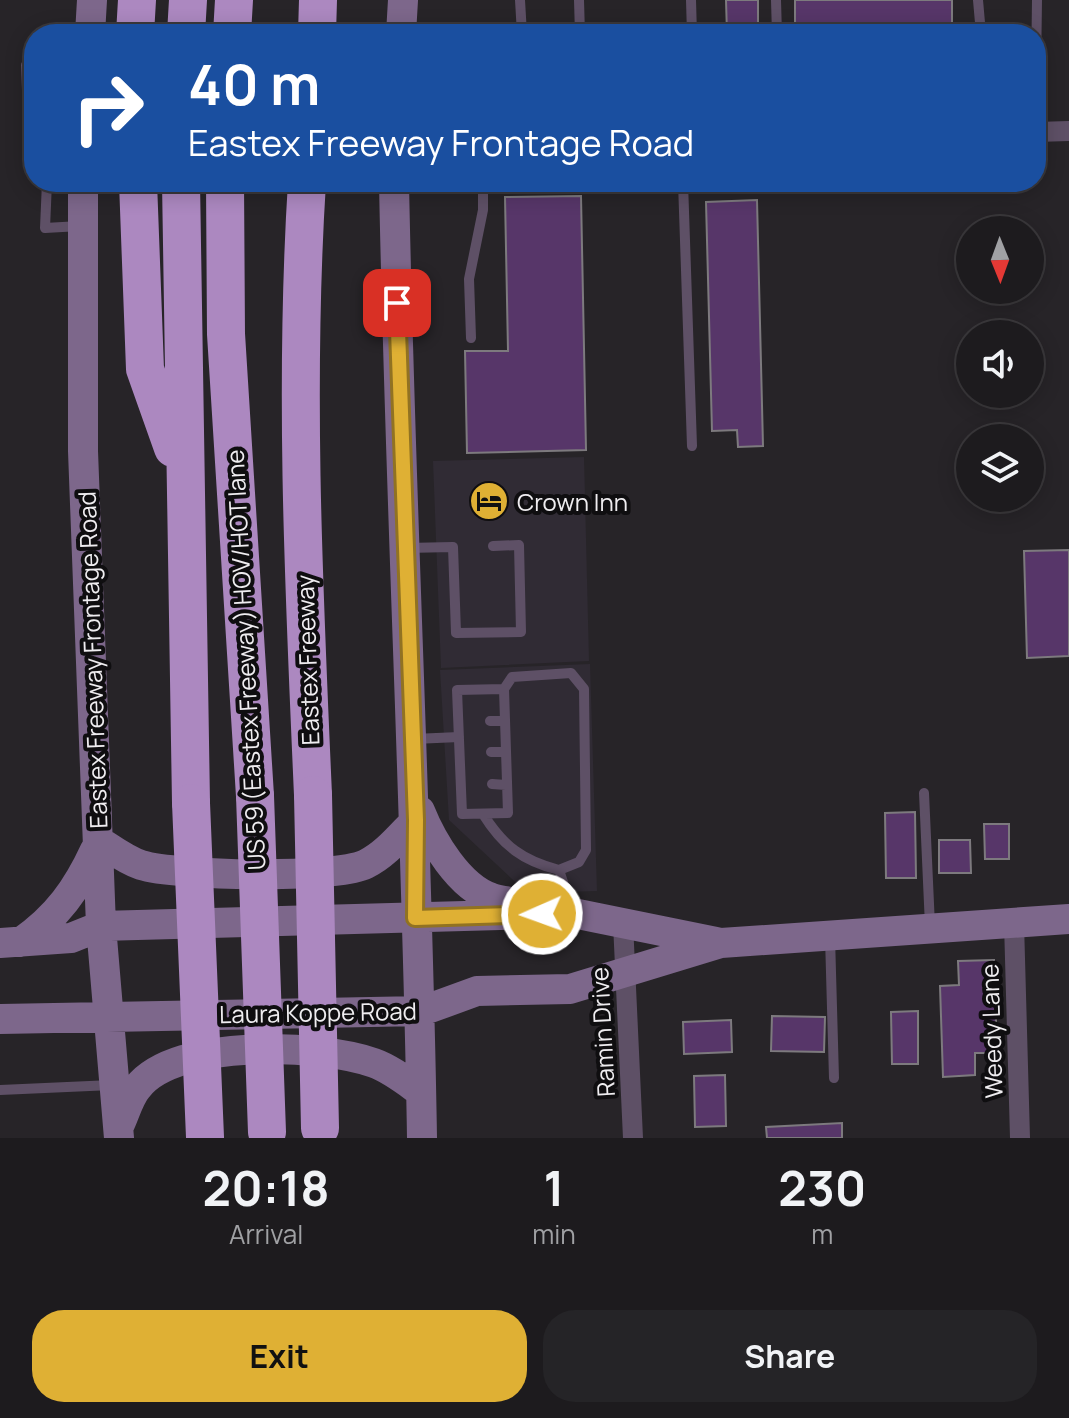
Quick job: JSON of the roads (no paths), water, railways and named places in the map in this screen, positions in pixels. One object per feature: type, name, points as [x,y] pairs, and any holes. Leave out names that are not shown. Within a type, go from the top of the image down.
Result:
[{"type":"highway","points":[[136,24],[137,0]]},
{"type":"highway","points":[[187,24],[188,0]]},
{"type":"highway","points":[[233,24],[234,0]]},
{"type":"highway","points":[[317,24],[318,0]]},
{"type":"highway","points":[[138,192],[145,369],[184,481]]},
{"type":"highway","points":[[181,192],[191,803],[205,1138]]},
{"type":"highway","name":"US 59 (Eastex Freeway) HOV/HOT lane","points":[[225,192],[226,334],[255,796],[268,1135]]},
{"type":"highway","name":"Eastex Freeway","points":[[306,192],[301,270],[300,486],[313,795],[321,1133]]},
{"type":"main road","points":[[91,24],[92,0]]},
{"type":"main road","points":[[402,24],[403,0]]},
{"type":"main road","name":"Eastex Freeway Frontage Road","points":[[83,192],[83,451],[101,926],[118,1133]]},
{"type":"main road","points":[[394,192],[415,809],[415,918],[422,1011],[422,1138]]},
{"type":"main road","points":[[10,942],[66,903],[79,884],[99,841],[124,857],[168,870],[336,873],[364,865],[387,850],[415,809]]},
{"type":"main road","points":[[415,809],[431,839],[467,880],[489,897],[573,913]]},
{"type":"main road","name":"Laura Koppe Road","points":[[10,942],[71,938],[101,926],[573,913],[721,943]]},
{"type":"main road","name":"Laura Koppe Road","points":[[0,1019],[422,1011],[477,991],[570,989],[721,943],[1069,919]]},
{"type":"main road","points":[[118,1133],[138,1087],[157,1071],[220,1051],[304,1048],[354,1057],[378,1064],[421,1092]]},
{"type":"street","points":[[1046,132],[1069,131]]},
{"type":"street","name":"Ramin Drive","points":[[623,923],[633,1138]]},
{"type":"street","name":"Weedy Lane","points":[[1014,923],[1020,1138]]},
{"type":"lane","points":[[520,0],[521,24]]},
{"type":"lane","points":[[579,0],[580,24]]},
{"type":"lane","points":[[691,0],[692,24]]},
{"type":"lane","points":[[776,0],[777,24]]},
{"type":"lane","points":[[978,0],[980,24]]},
{"type":"lane","points":[[1037,0],[1037,24]]},
{"type":"lane","points":[[47,192],[45,228],[82,226]]},
{"type":"lane","points":[[471,338],[469,279],[483,210],[483,192]]},
{"type":"lane","points":[[683,192],[692,446]]},
{"type":"lane","points":[[453,547],[456,633],[521,632],[519,545],[493,546]]},
{"type":"lane","points":[[404,548],[467,546]]},
{"type":"lane","points":[[483,814],[497,836],[515,854],[559,870],[579,862],[586,850],[584,689],[571,673],[512,677],[504,689],[508,813],[462,814],[465,784],[457,690],[504,689]]},
{"type":"lane","points":[[490,721],[505,721]]},
{"type":"lane","points":[[412,739],[459,737]]},
{"type":"lane","points":[[491,752],[506,752]]},
{"type":"lane","points":[[492,784],[506,785]]},
{"type":"lane","points":[[924,793],[930,928]]},
{"type":"lane","points":[[559,870],[573,913]]},
{"type":"lane","points":[[830,935],[834,1078]]},
{"type":"lane","points":[[0,1090],[114,1085]]},
{"type":"place","name":"Crown Inn","points":[[489,501]]}]
